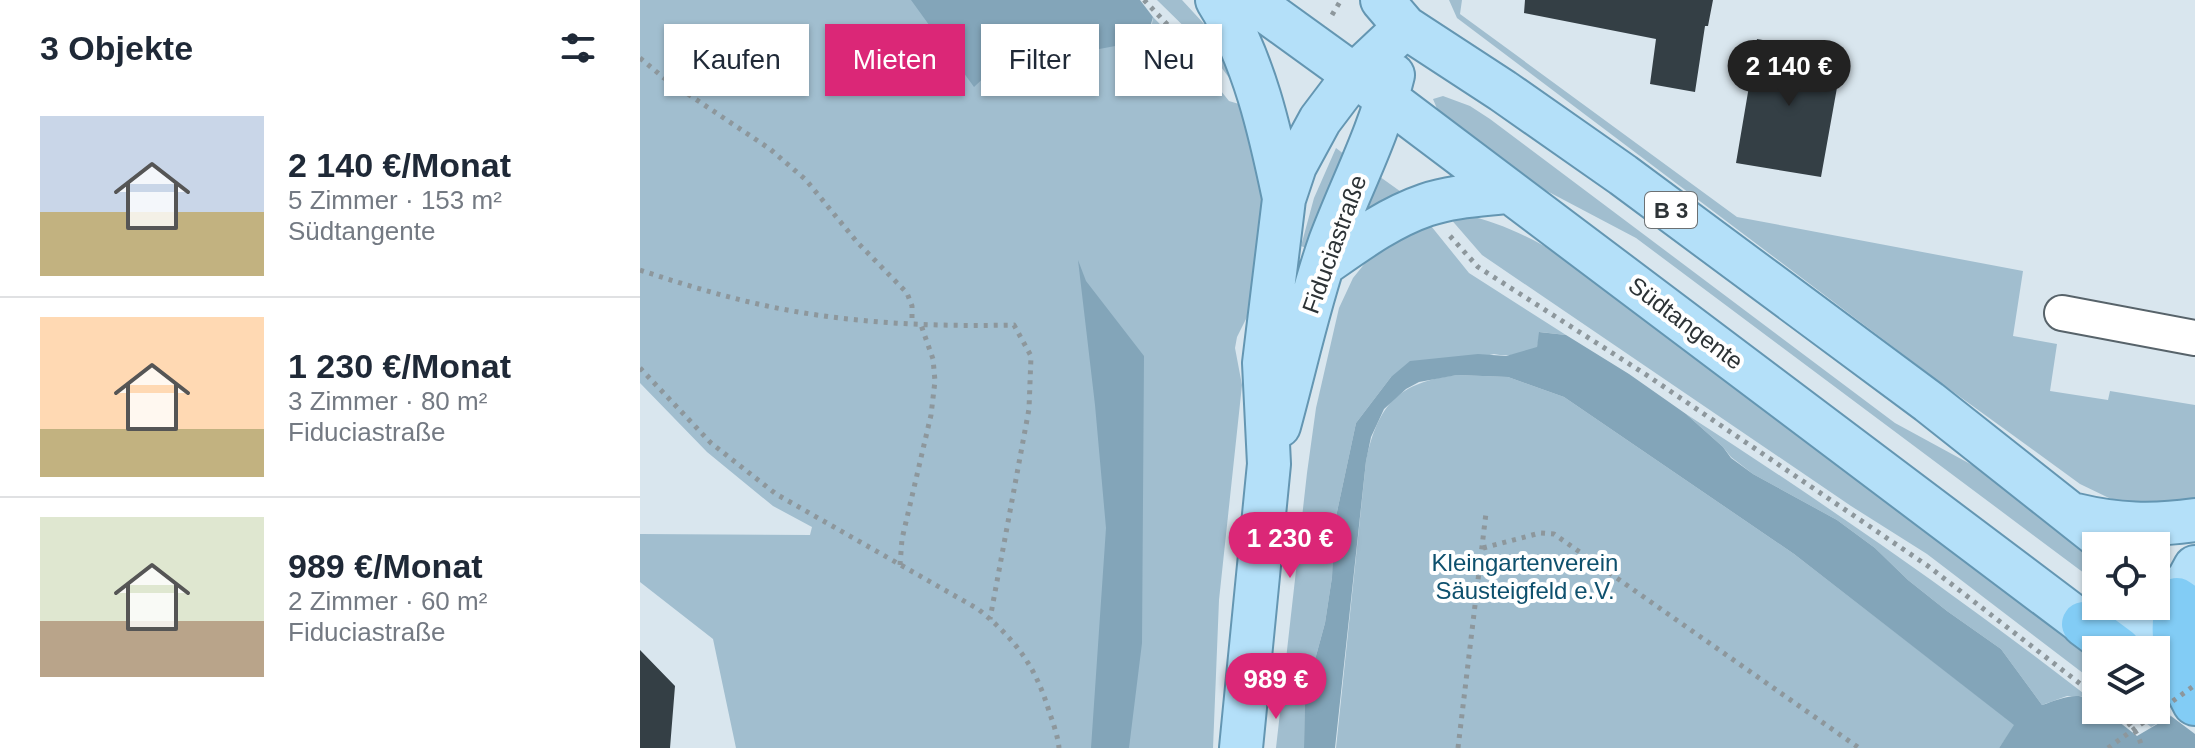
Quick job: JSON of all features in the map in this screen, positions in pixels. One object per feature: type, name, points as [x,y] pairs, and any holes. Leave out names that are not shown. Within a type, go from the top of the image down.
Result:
[{"type":"highway","points":[[2182,600],[2176,660],[2195,704]]},
{"type":"highway","name":"Südtangente","points":[[2084,624],[2100,636]]},
{"type":"highway","points":[[2170,686],[2195,704]]},
{"type":"main road","points":[[1217,0],[1231,22],[1258,96],[1271,135],[1284,199]]},
{"type":"main road","name":"Südtangente","points":[[1250,0],[1387,99],[2084,624]]},
{"type":"main road","name":"Fiduciastraße","points":[[1269,464],[1264,363],[1284,199],[1295,166],[1314,130],[1401,9]]},
{"type":"main road","name":"Fiduciastraße","points":[[1241,748],[1269,464],[1304,324],[1323,265],[1387,99],[1401,9]]},
{"type":"main road","name":"B 3","points":[[1401,9],[1503,91],[1623,175],[1917,393],[2094,532]]},
{"type":"main road","points":[[1323,265],[1382,225],[1427,204],[1450,198],[1508,192]]},
{"type":"main road","points":[[2071,513],[2108,523],[2133,525],[2195,520]]},
{"type":"main road","points":[[2084,624],[2182,600]]},
{"type":"lane","points":[[2062,313],[2195,338]]},
{"type":"path","points":[[1144,0],[1168,24]]},
{"type":"path","points":[[640,58],[664,78],[770,149],[806,180],[857,242],[907,293],[912,306],[912,324]]},
{"type":"path","points":[[1427,204],[1478,267],[1645,374],[1928,566],[2082,685]]},
{"type":"path","points":[[640,270],[760,305],[823,316],[921,325],[1014,325],[1031,356],[1029,409],[990,619]]},
{"type":"path","points":[[900,565],[902,539],[931,415],[935,381],[933,359],[921,325]]},
{"type":"path","points":[[640,368],[711,443],[776,494],[967,603],[1005,631],[1025,655],[1041,685],[1059,748]]},
{"type":"path","points":[[1458,748],[1486,513]]},
{"type":"path","points":[[1483,548],[1540,533],[1554,534],[1859,748]]},
{"type":"path","points":[[2108,748],[2195,685]]},
{"type":"path","points":[[2130,724],[2142,748]]},
{"type":"green space","points":[[640,0],[1093,0],[1152,24],[1115,24],[1115,96],[1222,96],[1222,92],[1229,101],[1252,108],[1264,183],[1251,309],[1235,348],[1242,385],[1219,600],[1213,748],[736,748],[713,639],[640,582],[640,534],[810,535],[812,527],[773,506],[707,452],[640,383]]},
{"type":"green space","points":[[1157,0],[1182,0],[1204,24],[1181,24]]},
{"type":"green space","points":[[1449,0],[1462,0],[1460,14],[1737,217],[2023,271],[2013,336],[2057,344],[2050,391],[2108,400],[2110,391],[2195,405],[2195,499],[2184,503],[2134,506],[2080,484],[1457,18]]},
{"type":"green space","points":[[1222,50],[1236,87],[1222,68]]},
{"type":"green space","points":[[1443,96],[1470,106],[1490,119],[1895,423],[1996,478],[2082,547],[2082,572],[1636,238],[1545,190],[1438,111],[1433,99]]},
{"type":"green space","points":[[1336,148],[1353,161],[1308,249],[1301,246],[1314,198]]},
{"type":"green space","points":[[1376,174],[1404,194],[1356,225]]},
{"type":"green space","points":[[1463,214],[1490,222],[1564,258],[2082,647],[2082,672],[1927,554],[1851,506],[1482,255],[1449,217]]},
{"type":"green space","points":[[1427,221],[1469,273],[1566,335],[1540,332],[1537,348],[1526,352],[1494,354],[1391,377],[1356,423],[1334,526],[1332,577],[1325,623],[1316,656],[1305,679],[1304,748],[1276,748],[1316,408],[1339,308],[1353,278],[1370,257]]},
{"type":"green space","name":"Kleingartenverein Säusteigfeld e.V.","points":[[1457,375],[1508,377],[1564,397],[1794,554],[2015,725],[1999,748],[1336,748],[1366,461],[1371,441],[1377,424],[1394,399],[1420,383]]},
{"type":"green space","points":[[1686,414],[1890,551],[2082,692],[2082,696],[2067,696],[2042,705],[2001,649],[1947,611],[1875,548],[1837,520],[1753,474]]},
{"type":"shaded area","points":[[911,0],[1140,0],[1153,17],[1151,24],[1115,24],[1115,46],[1099,49],[1099,24],[981,24],[981,80],[974,87],[965,75],[965,24],[928,24]]},
{"type":"shaded area","points":[[1078,260],[1086,281],[1144,356],[1142,643],[1129,748],[1091,748],[1106,528]]},
{"type":"shaded area","points":[[1539,332],[1566,335],[1686,414],[1731,458],[1753,474],[1837,520],[1875,548],[1947,611],[2001,649],[2042,705],[2069,696],[2082,697],[2082,724],[2122,724],[2137,736],[2157,724],[2170,724],[2171,716],[2195,734],[2195,748],[1999,748],[2014,725],[1794,554],[1564,397],[1508,377],[1457,375],[1419,382],[1406,389],[1384,409],[1371,437],[1335,748],[1304,748],[1305,679],[1316,656],[1325,623],[1332,577],[1334,526],[1356,423],[1391,377],[1410,361],[1478,354],[1506,356],[1537,347]]},
{"type":"building","points":[[1525,0],[1713,0],[1708,26],[1705,26],[1695,92],[1650,84],[1656,39],[1524,13]]},
{"type":"building","points":[[1757,39],[1843,54],[1821,177],[1736,163]]},
{"type":"building","points":[[640,650],[675,686],[670,748],[640,748]]}]
